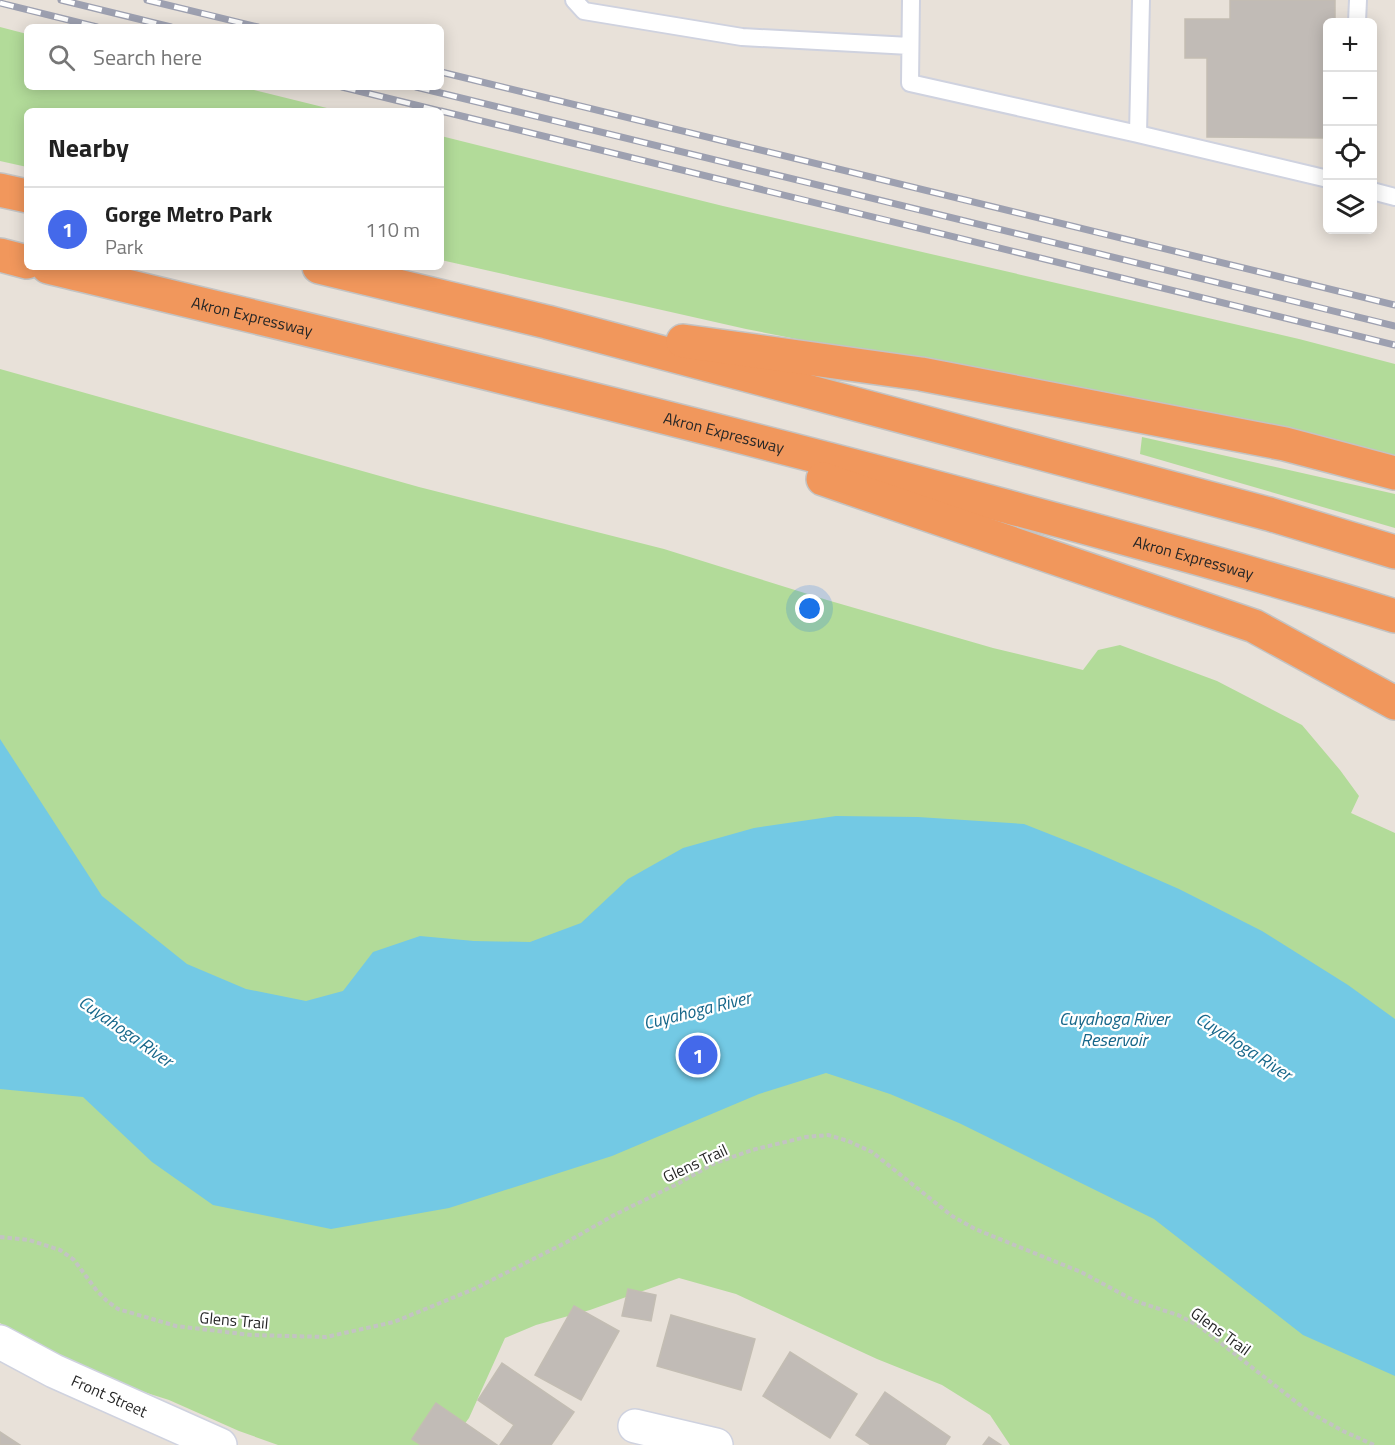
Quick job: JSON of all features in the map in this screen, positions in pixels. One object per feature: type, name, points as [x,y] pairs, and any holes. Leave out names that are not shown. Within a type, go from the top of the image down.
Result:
[{"type":"highway","points":[[0,190],[24,195]]},
{"type":"highway","points":[[0,255],[24,261]]},
{"type":"highway","name":"Akron Expressway","points":[[60,270],[539,385],[896,476],[1257,574],[1395,616]]},
{"type":"highway","points":[[331,270],[548,322],[1269,514],[1395,552]]},
{"type":"highway","points":[[548,322],[921,374],[1285,444],[1395,473]]},
{"type":"highway","points":[[539,385],[896,502],[1254,626],[1395,703]]},
{"type":"street","name":"Front Street","points":[[0,1342],[54,1371],[220,1445]]},
{"type":"street","points":[[635,1426],[716,1445]]},
{"type":"lane","points":[[574,0],[584,10],[742,38],[910,46]]},
{"type":"lane","points":[[911,0],[910,83],[1323,178]]},
{"type":"lane","points":[[1138,134],[1141,0]]},
{"type":"lane","points":[[1357,18],[1358,0]]},
{"type":"lane","points":[[1377,192],[1395,197]]},
{"type":"path","name":"Glens Trail","points":[[0,1237],[29,1240],[60,1250],[74,1260],[107,1301],[118,1309],[176,1326],[251,1335],[326,1337],[394,1322],[464,1293],[679,1184],[713,1164],[753,1150],[806,1137],[828,1135],[872,1152],[952,1216],[975,1229],[1081,1272],[1135,1301],[1199,1326],[1309,1412],[1374,1445]]},
{"type":"green space","points":[[0,27],[24,33],[24,90],[254,90],[327,108],[24,108],[24,166],[0,161]]},
{"type":"green space","points":[[444,137],[723,206],[1299,339],[1395,364],[1395,465],[1153,409],[746,329],[444,261]]},
{"type":"green space","points":[[0,369],[419,487],[664,549],[827,600],[993,648],[1083,670],[1098,650],[1120,645],[1217,681],[1302,725],[1359,796],[1351,813],[1395,833],[1395,1445],[1010,1445],[990,1415],[942,1385],[877,1359],[736,1294],[679,1278],[590,1310],[536,1325],[505,1338],[469,1418],[449,1445],[278,1445],[239,1431],[169,1400],[100,1378],[0,1323]]},
{"type":"green space","points":[[1142,437],[1395,494],[1395,528],[1140,454]]},
{"type":"water","name":"Cuyahoga River Reservoir","points":[[0,739],[102,896],[187,964],[246,989],[306,1001],[343,991],[373,952],[420,936],[474,941],[530,942],[581,923],[628,879],[683,848],[754,828],[836,816],[918,817],[1024,824],[1179,889],[1262,931],[1348,985],[1395,1019],[1395,1376],[1303,1335],[1154,1219],[959,1123],[890,1094],[826,1073],[759,1094],[612,1156],[449,1208],[331,1229],[213,1205],[152,1162],[83,1097],[0,1089]]},
{"type":"building","points":[[1230,0],[1335,0],[1335,18],[1323,18],[1323,138],[1207,137],[1207,58],[1185,58],[1185,19],[1230,19]]},
{"type":"building","points":[[628,1289],[656,1295],[651,1321],[622,1316]]},
{"type":"building","points":[[574,1306],[619,1331],[581,1400],[535,1375]]},
{"type":"building","points":[[671,1315],[755,1339],[741,1390],[657,1366]]},
{"type":"building","points":[[790,1352],[857,1394],[830,1438],[763,1396]]},
{"type":"building","points":[[502,1363],[574,1412],[551,1445],[500,1445],[514,1425],[478,1400]]},
{"type":"building","points":[[885,1392],[950,1437],[945,1445],[871,1445],[856,1435]]},
{"type":"building","points":[[436,1403],[497,1445],[421,1445],[412,1439]]},
{"type":"building","points":[[0,1432],[20,1445],[0,1445]]},
{"type":"building","points":[[989,1437],[1001,1445],[983,1445]]},
{"type":"railway","points":[[61,0],[159,24]]},
{"type":"railway","points":[[147,0],[246,24]]},
{"type":"railway","points":[[0,3],[85,24]]},
{"type":"railway","points":[[444,73],[1395,305]]},
{"type":"railway","points":[[354,90],[428,108]]},
{"type":"railway","points":[[428,90],[1395,326]]},
{"type":"railway","points":[[444,112],[1395,345]]},
{"type":"place","name":"Gorge Metro Park","points":[[698,1055]]},
{"type":"water label","name":"Cuyahoga River","points":[[697,1010]]},
{"type":"water label","name":"Cuyahoga River","points":[[126,1031]]},
{"type":"water label","name":"Cuyahoga River","points":[[1244,1046]]}]
